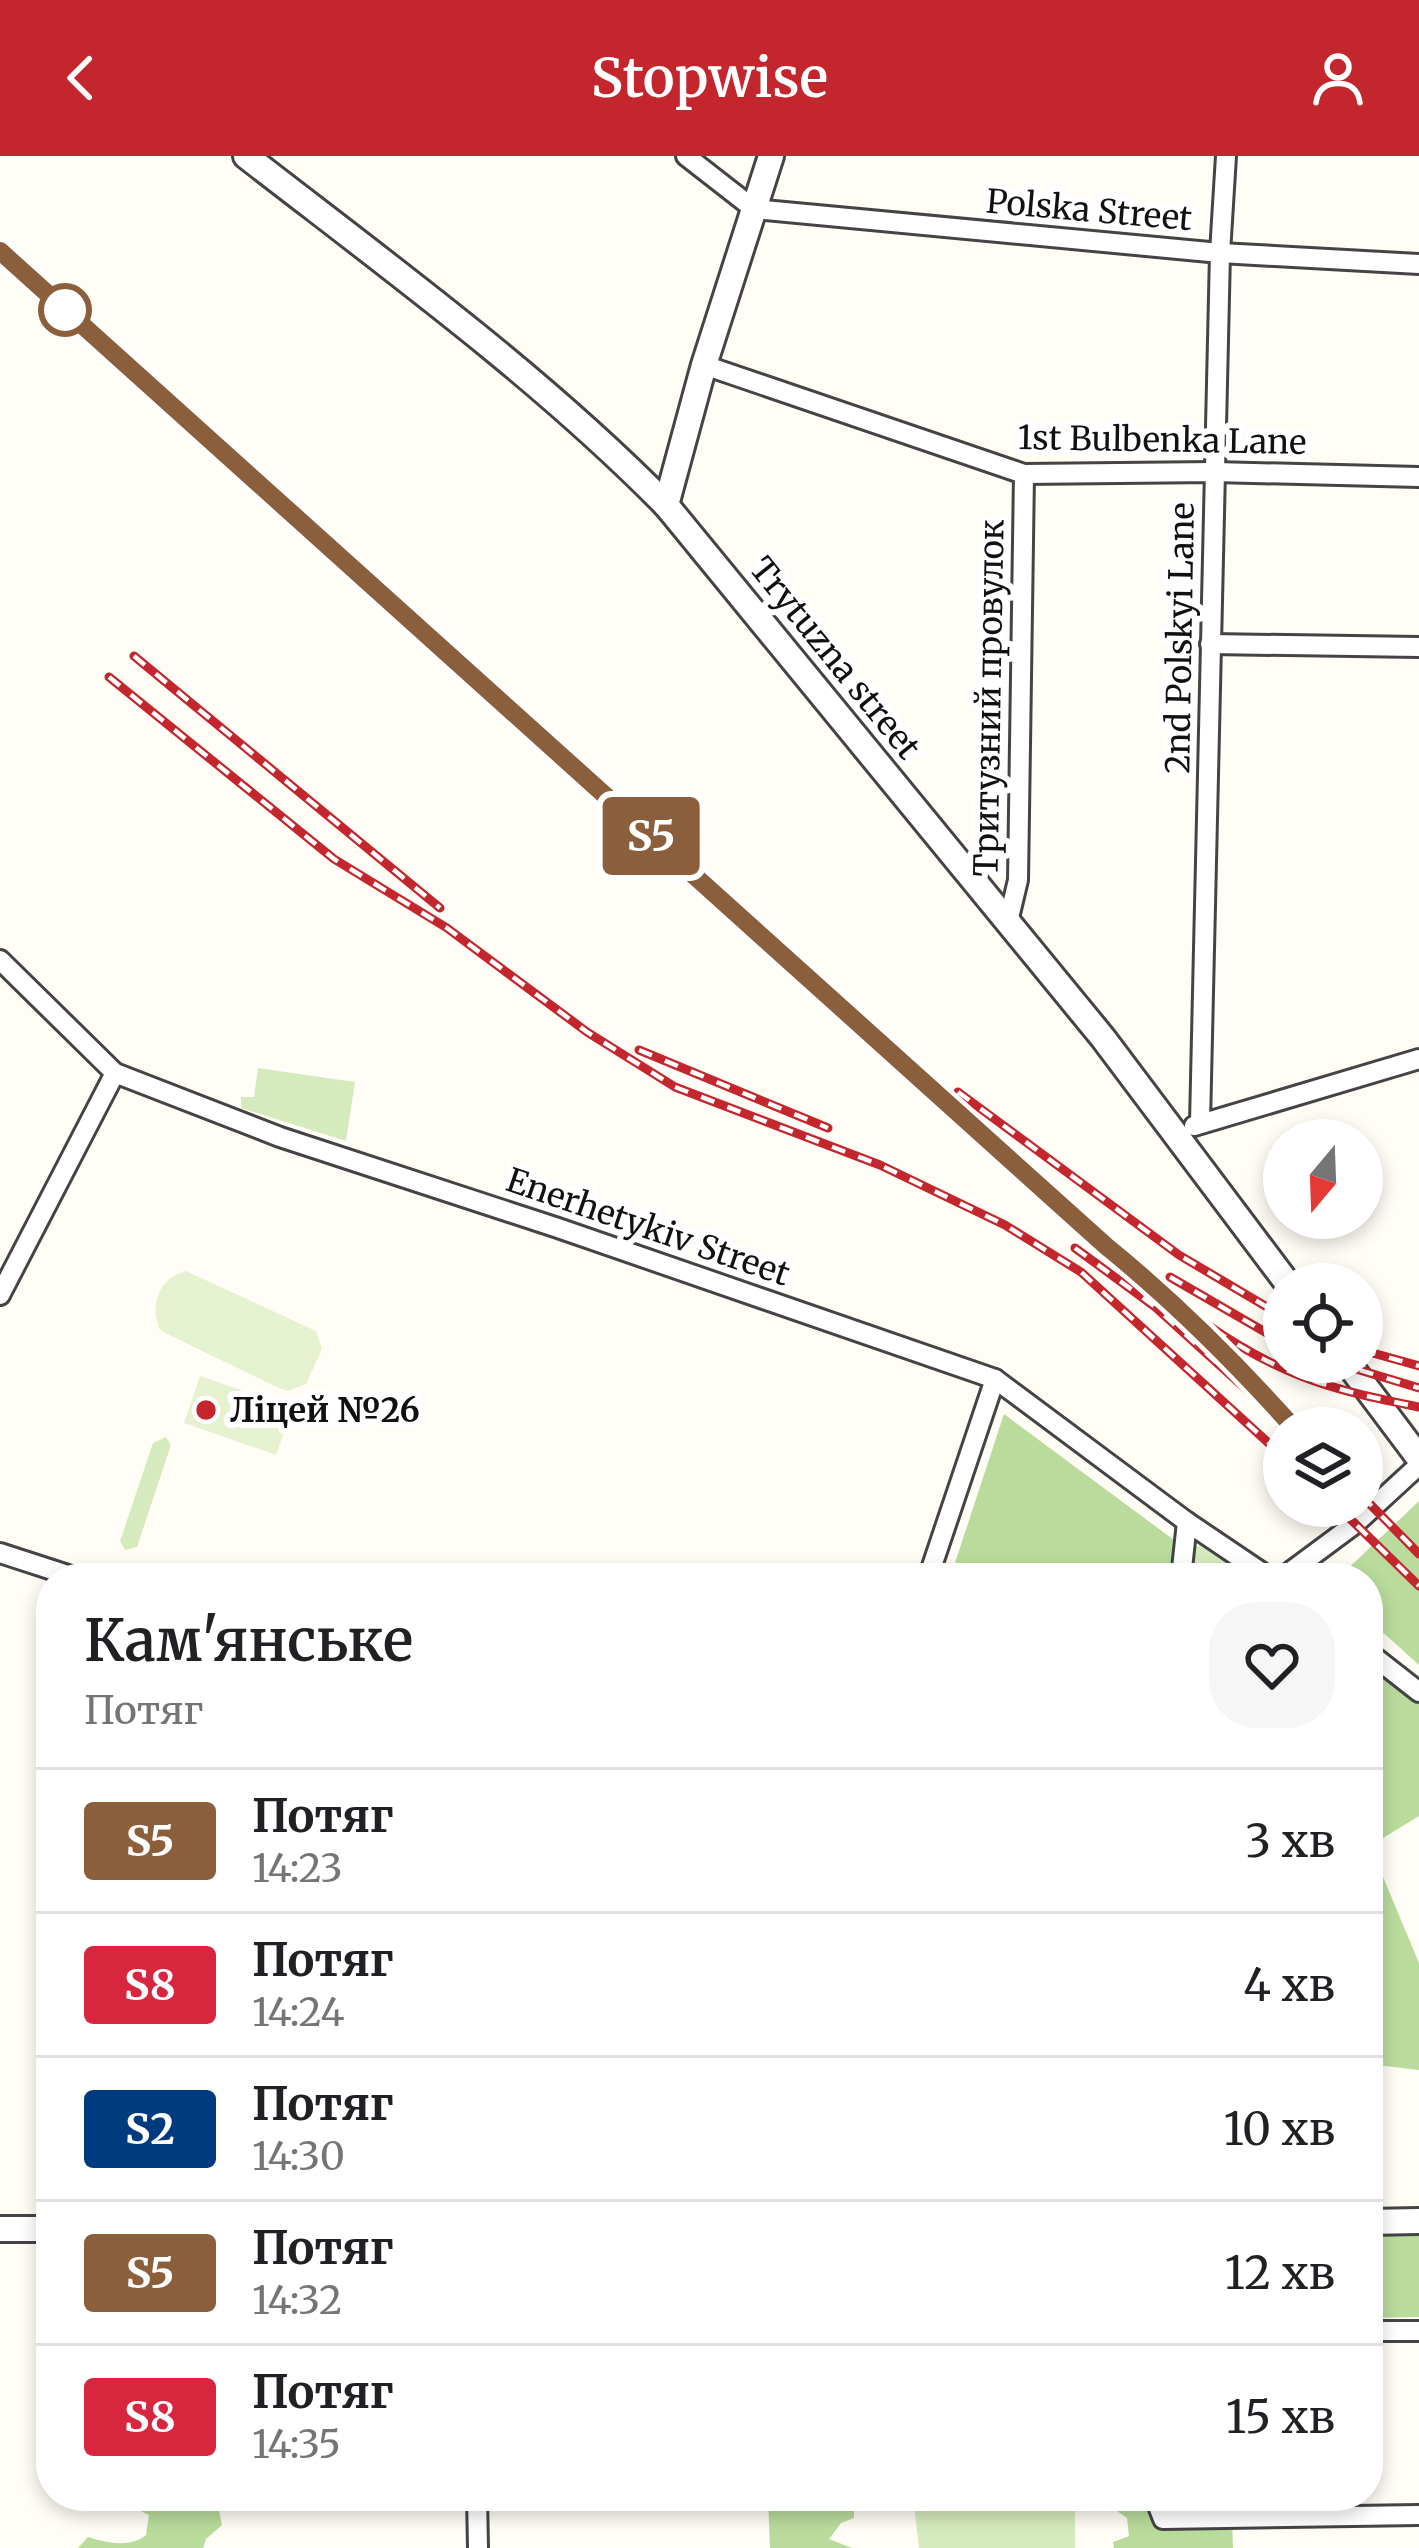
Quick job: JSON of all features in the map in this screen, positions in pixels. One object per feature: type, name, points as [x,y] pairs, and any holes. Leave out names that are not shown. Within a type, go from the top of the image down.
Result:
[{"type":"street","name":"Trytuzna street","points":[[246,156],[556,402],[666,505],[1008,922],[1189,1130],[1274,1263]]},
{"type":"street","points":[[686,156],[754,209]]},
{"type":"street","points":[[666,505],[704,365],[771,156]]},
{"type":"street","name":"2nd Polskyi Lane","points":[[1189,1130],[1226,156]]},
{"type":"street","name":"Polska Street","points":[[754,209],[1220,253],[1419,264]]},
{"type":"street","name":"1st Bulbenka Lane","points":[[704,365],[1024,474],[1419,477]]},
{"type":"street","name":"Тритузний провулок","points":[[1008,922],[1018,880],[1024,474]]},
{"type":"street","points":[[1210,644],[1419,647]]},
{"type":"street","name":"Enerhetykiv Street","points":[[0,960],[115,1073],[280,1137],[995,1379],[1248,1563]]},
{"type":"street","points":[[1189,1130],[1419,1059]]},
{"type":"street","points":[[0,1294],[115,1073]]},
{"type":"street","points":[[933,1563],[995,1379]]},
{"type":"street","points":[[1302,1563],[1355,1523],[1419,1461],[1362,1383]]},
{"type":"street","points":[[1182,1563],[1186,1522]]},
{"type":"street","points":[[0,1553],[36,1565]]},
{"type":"street","points":[[1383,1664],[1419,1692]]},
{"type":"street","points":[[1383,2222],[1419,2221]]},
{"type":"street","points":[[0,2229],[36,2230]]},
{"type":"street","points":[[1383,2331],[1419,2331]]},
{"type":"street","points":[[477,2511],[478,2548]]},
{"type":"street","points":[[1160,2511],[1163,2519],[1419,2515]]},
{"type":"green space","points":[[258,1068],[355,1082],[346,1141],[241,1108],[241,1097],[254,1097]]},
{"type":"green space","points":[[186,1271],[316,1331],[322,1349],[306,1384],[288,1391],[279,1388],[161,1331],[158,1295],[169,1280]]},
{"type":"green space","points":[[200,1376],[293,1408],[276,1455],[184,1423]]},
{"type":"green space","points":[[1004,1414],[1178,1543],[1176,1563],[955,1563]]},
{"type":"green space","points":[[166,1437],[171,1445],[137,1547],[125,1550],[120,1541],[153,1443]]},
{"type":"green space","points":[[1419,1501],[1419,1665],[1383,1633],[1383,1563],[1354,1563]]},
{"type":"green space","points":[[1207,1542],[1234,1563],[1190,1563],[1192,1549]]},
{"type":"green space","points":[[1383,1676],[1419,1704],[1419,1816],[1383,1838]]},
{"type":"green space","points":[[1383,1877],[1419,1963],[1419,2070],[1383,2066]]},
{"type":"green space","points":[[1419,2232],[1419,2317],[1383,2318],[1383,2233]]},
{"type":"green space","points":[[141,2511],[219,2511],[222,2525],[203,2548],[78,2548],[88,2537],[126,2543],[140,2539],[146,2535],[149,2515]]},
{"type":"green space","points":[[769,2511],[854,2511],[854,2518],[841,2523],[829,2539],[852,2548],[770,2548]]},
{"type":"green space","points":[[915,2511],[1075,2511],[1075,2548],[919,2548]]},
{"type":"green space","points":[[1117,2511],[1160,2511],[1163,2519],[1232,2520],[1233,2548],[1114,2548],[1113,2542],[1129,2536],[1127,2518]]},
{"type":"railway","points":[[0,251],[1129,1265],[1199,1319],[1274,1364],[1330,1386],[1419,1407]]},
{"type":"railway","points":[[134,656],[440,908]]},
{"type":"railway","points":[[109,677],[334,859],[447,928],[587,1032],[675,1087],[880,1165],[1005,1225],[1081,1272],[1263,1438]]},
{"type":"railway","points":[[639,1050],[828,1128]]},
{"type":"railway","points":[[958,1092],[1179,1255],[1263,1305]]},
{"type":"railway","points":[[1075,1248],[1154,1306],[1266,1407]]},
{"type":"railway","points":[[1170,1277],[1263,1331]]},
{"type":"railway","points":[[1383,1356],[1419,1366]]},
{"type":"railway","points":[[1383,1377],[1419,1388]]},
{"type":"railway","points":[[1383,1517],[1419,1554]]},
{"type":"railway","points":[[1359,1527],[1419,1586]]},
{"type":"train","name":"S5","points":[[0,251],[1162,1292],[1275,1407]]},
{"type":"place","name":"Ліцей №26","points":[[206,1410]]}]
